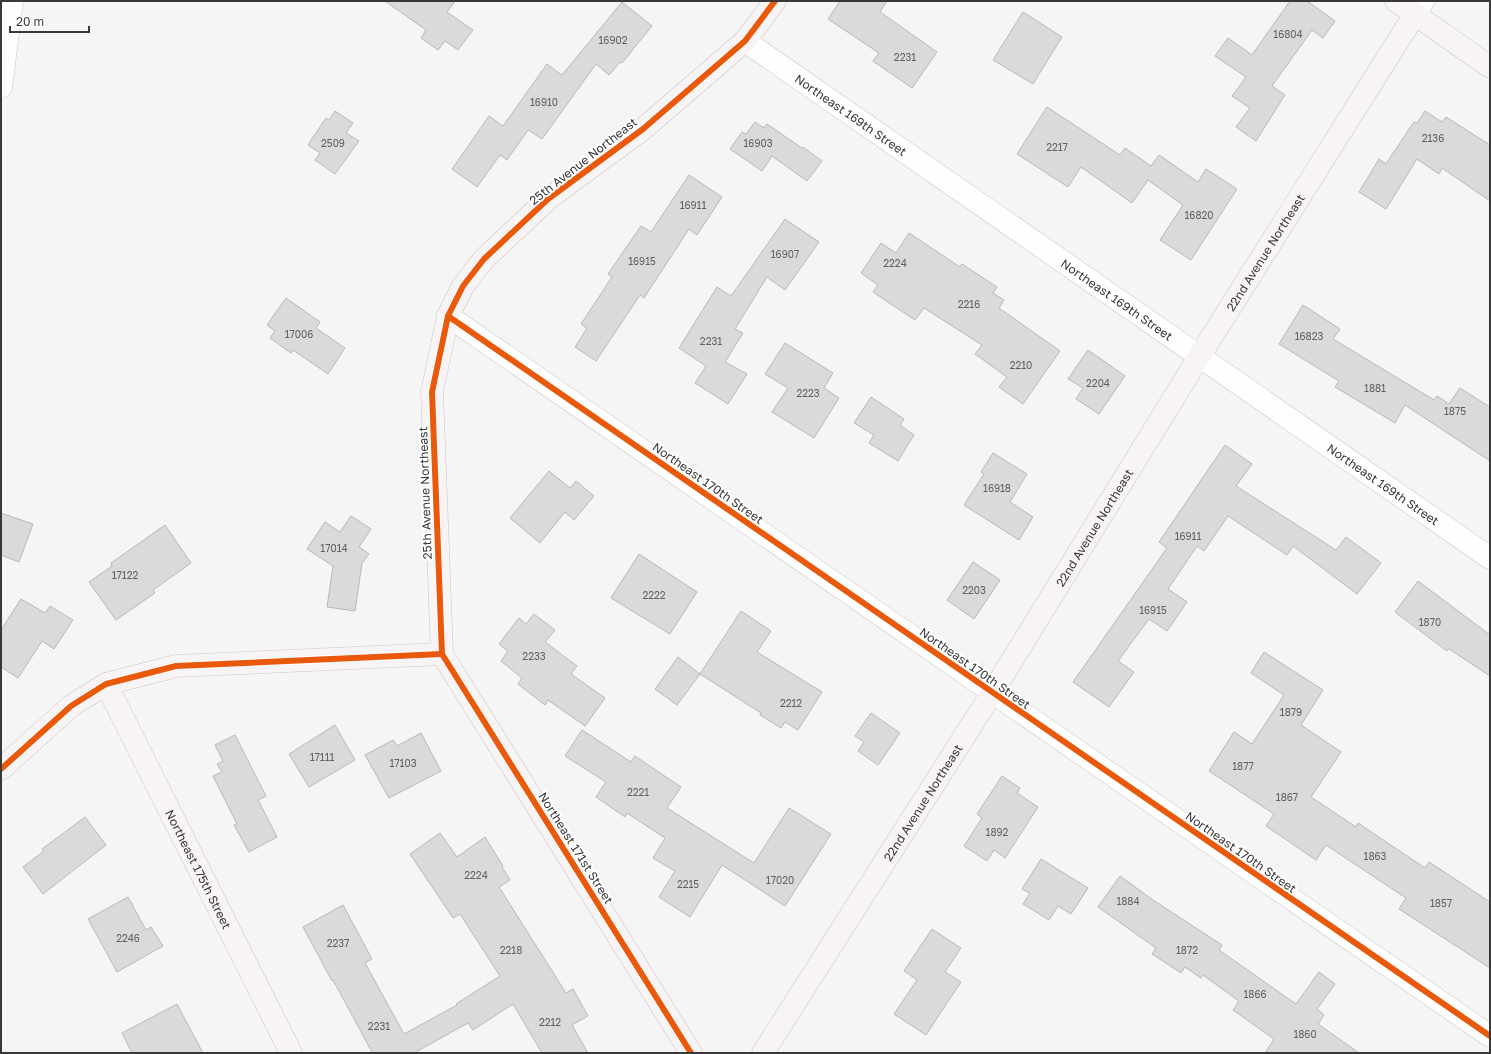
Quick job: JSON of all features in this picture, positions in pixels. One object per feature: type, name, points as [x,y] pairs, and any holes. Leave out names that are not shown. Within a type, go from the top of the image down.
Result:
[{"type":"street","points":[[1,87],[12,1]]},
{"type":"street","name":"25th Avenue Northeast","points":[[442,654],[432,392],[448,316],[463,286],[484,259],[548,199],[643,129],[745,40],[775,1]]},
{"type":"street","points":[[1396,1],[1419,7],[1490,67]]},
{"type":"street","name":"22nd Avenue Northeast","points":[[763,1053],[992,693],[1419,7]]},
{"type":"street","name":"Northeast 169th Street","points":[[745,40],[1490,558]]},
{"type":"street","name":"Northeast 170th Street","points":[[448,316],[1490,1036]]},
{"type":"street","points":[[1,769],[71,706],[106,684],[176,666],[442,654]]},
{"type":"street","name":"Northeast 171st Street","points":[[442,654],[690,1053]]},
{"type":"street","name":"Northeast 175th Street","points":[[106,684],[291,1053]]},
{"type":"building","points":[[385,1],[455,1],[447,12],[473,30],[458,50],[445,41],[438,50],[421,38],[426,30]]},
{"type":"building","points":[[840,1],[887,1],[880,12],[937,52],[912,88],[873,61],[879,53],[828,19]]},
{"type":"building","points":[[1290,1],[1307,1],[1335,21],[1323,38],[1312,30],[1272,86],[1285,95],[1256,141],[1236,127],[1250,108],[1232,96],[1246,77],[1215,56],[1228,38],[1252,55]]},
{"type":"building","points":[[622,2],[652,26],[622,63],[620,62],[609,75],[596,64],[542,139],[528,130],[507,160],[500,155],[477,187],[452,169],[489,116],[503,126],[547,64],[562,75]]},
{"type":"building","points":[[1023,12],[1062,37],[1033,84],[993,60]]},
{"type":"building","points":[[1047,107],[1120,155],[1125,148],[1151,166],[1159,155],[1198,182],[1206,169],[1237,189],[1191,260],[1160,240],[1183,205],[1148,180],[1132,203],[1081,167],[1068,187],[1017,154]]},
{"type":"building","points":[[335,111],[353,123],[346,133],[359,141],[335,174],[315,160],[320,153],[308,145],[326,118],[329,120]]},
{"type":"building","points":[[1425,111],[1442,122],[1446,117],[1490,145],[1490,201],[1442,168],[1439,174],[1417,159],[1386,209],[1359,192],[1379,159],[1386,164],[1414,122],[1417,123]]},
{"type":"building","points":[[755,122],[764,128],[767,124],[822,161],[807,181],[772,156],[762,171],[730,149],[742,132],[746,134]]},
{"type":"building","points":[[689,175],[722,197],[697,235],[689,229],[644,298],[640,295],[596,361],[575,347],[587,328],[581,324],[612,277],[608,274],[641,226],[651,232]]},
{"type":"building","points":[[785,219],[819,242],[785,290],[767,277],[735,329],[743,333],[725,362],[747,374],[728,404],[695,383],[706,366],[679,348],[717,287],[731,296]]},
{"type":"building","points":[[909,233],[960,267],[962,264],[997,287],[993,293],[1004,300],[999,308],[1060,351],[1023,404],[999,387],[1007,377],[975,354],[982,345],[924,308],[915,320],[873,292],[878,285],[861,273],[881,243],[896,253]]},
{"type":"building","points":[[286,298],[320,322],[316,328],[345,348],[328,374],[293,350],[291,353],[270,338],[275,331],[267,325]]},
{"type":"building","points":[[1303,305],[1340,329],[1333,339],[1434,400],[1437,396],[1449,404],[1460,388],[1490,407],[1490,461],[1405,405],[1395,423],[1335,387],[1339,381],[1279,344]]},
{"type":"building","points":[[785,343],[833,373],[824,388],[839,398],[814,438],[772,412],[788,388],[765,374]]},
{"type":"building","points":[[1088,350],[1125,376],[1099,414],[1076,399],[1083,388],[1068,379]]},
{"type":"building","points":[[871,397],[904,419],[900,425],[914,435],[898,461],[869,443],[874,435],[854,423]]},
{"type":"building","points":[[1225,445],[1252,464],[1236,486],[1336,550],[1346,537],[1381,563],[1357,594],[1293,546],[1287,555],[1228,516],[1204,551],[1197,546],[1168,589],[1187,602],[1167,631],[1149,619],[1118,661],[1134,672],[1109,707],[1073,682],[1167,548],[1159,542]]},
{"type":"building","points":[[993,453],[1027,474],[1010,502],[1033,517],[1019,540],[964,505],[984,474],[981,472]]},
{"type":"building","points":[[549,471],[570,488],[576,481],[594,496],[574,520],[565,512],[540,543],[510,518]]},
{"type":"building","points":[[1,513],[33,524],[19,562],[1,555]]},
{"type":"building","points":[[351,516],[371,529],[359,547],[369,554],[362,563],[355,611],[327,607],[333,566],[307,549],[325,522],[340,532]]},
{"type":"building","points":[[165,525],[191,563],[153,590],[155,593],[116,620],[89,582],[112,566],[111,563]]},
{"type":"building","points":[[639,554],[697,592],[670,634],[611,598]]},
{"type":"building","points":[[973,562],[1000,580],[974,619],[947,600]]},
{"type":"building","points":[[1418,581],[1490,635],[1490,676],[1449,649],[1447,651],[1395,612]]},
{"type":"building","points":[[21,599],[45,613],[50,606],[73,620],[54,649],[42,641],[18,678],[1,667],[1,630]]},
{"type":"building","points":[[741,611],[771,631],[757,652],[822,692],[798,730],[785,722],[781,728],[760,715],[761,713],[700,674]]},
{"type":"building","points":[[534,614],[555,630],[545,642],[577,666],[571,674],[605,698],[585,726],[548,700],[545,705],[518,684],[522,678],[501,661],[508,651],[499,644],[519,618],[526,624]]},
{"type":"building","points":[[1264,652],[1323,690],[1301,725],[1341,752],[1311,797],[1356,827],[1358,823],[1425,868],[1429,862],[1490,902],[1490,968],[1399,909],[1406,898],[1326,845],[1316,860],[1266,826],[1274,814],[1209,771],[1234,732],[1252,744],[1284,695],[1251,673]]},
{"type":"building","points":[[678,657],[700,674],[677,705],[655,689]]},
{"type":"building","points":[[871,713],[900,733],[878,765],[858,751],[864,742],[855,736]]},
{"type":"building","points":[[335,725],[355,760],[309,787],[289,754]]},
{"type":"building","points":[[582,730],[631,762],[635,756],[681,787],[667,808],[754,863],[789,808],[831,834],[785,906],[722,865],[690,917],[659,897],[675,871],[653,858],[665,838],[627,813],[625,817],[596,797],[606,782],[565,756]]},
{"type":"building","points":[[421,733],[441,771],[389,798],[365,755],[393,740],[397,746]]},
{"type":"building","points":[[235,735],[266,796],[258,800],[277,837],[249,852],[234,825],[237,824],[213,776],[222,772],[217,764],[223,761],[215,745]]},
{"type":"building","points":[[1002,776],[1020,788],[1017,793],[1038,807],[1005,858],[994,850],[987,861],[964,846],[982,818],[977,814]]},
{"type":"building","points":[[85,817],[106,845],[43,894],[23,867],[44,851],[42,849]]},
{"type":"building","points":[[440,833],[457,857],[485,837],[510,880],[499,887],[566,993],[573,989],[588,1016],[572,1025],[588,1053],[542,1053],[513,1004],[473,1030],[468,1023],[414,1053],[370,1053],[372,1052],[303,927],[343,905],[372,959],[365,963],[404,1034],[457,1005],[456,1004],[500,976],[460,914],[453,918],[410,854]]},
{"type":"building","points":[[1041,859],[1088,888],[1071,914],[1058,906],[1049,920],[1023,904],[1030,893],[1022,889]]},
{"type":"building","points":[[1120,876],[1153,900],[1222,945],[1219,950],[1296,1004],[1319,972],[1335,984],[1317,1009],[1324,1015],[1318,1024],[1359,1053],[1265,1053],[1274,1039],[1233,1010],[1239,1001],[1203,975],[1201,978],[1185,967],[1181,973],[1152,954],[1156,948],[1098,907]]},
{"type":"building","points":[[128,897],[146,930],[151,927],[163,946],[117,972],[88,919]]},
{"type":"building","points":[[932,929],[961,948],[945,972],[961,982],[926,1035],[894,1014],[917,980],[904,971]]},
{"type":"building","points":[[177,1004],[203,1053],[132,1053],[122,1033]]},
{"type":"cycle path","points":[[691,1053],[442,654],[432,392],[448,316],[463,286],[484,259],[548,199],[643,129],[745,41],[775,1]]},
{"type":"cycle path","points":[[448,316],[1490,1036]]},
{"type":"cycle path","points":[[1,769],[71,706],[106,684],[176,666],[442,654]]}]
